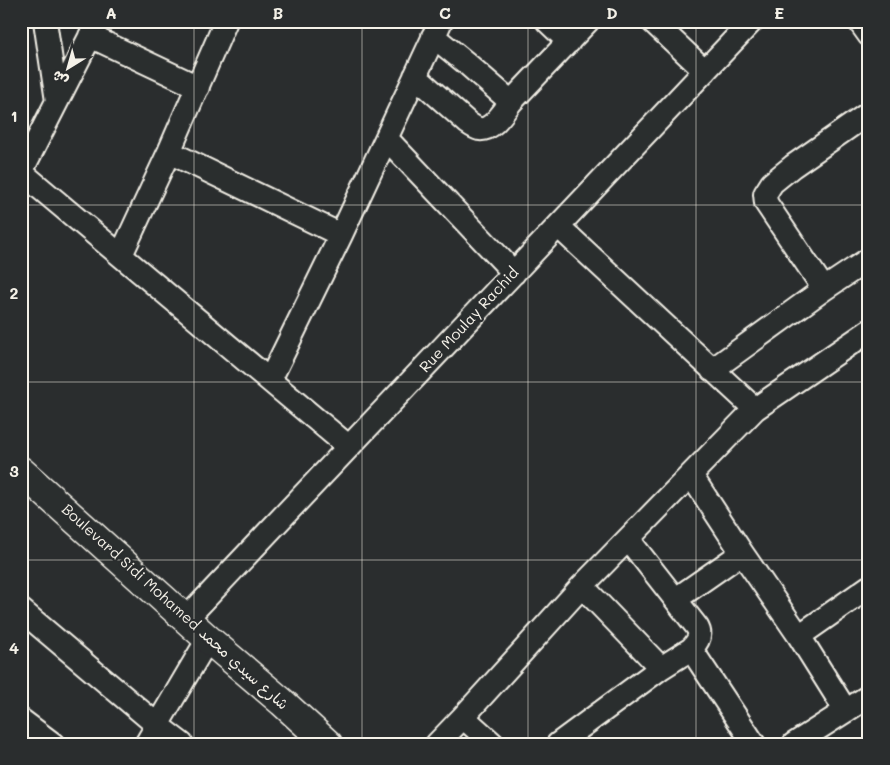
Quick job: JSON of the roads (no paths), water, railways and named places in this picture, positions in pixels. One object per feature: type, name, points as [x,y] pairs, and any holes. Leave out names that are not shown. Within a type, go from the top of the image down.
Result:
[{"type":"main road","name":"Boulevard Sidi Mohamed شارع سيدي محمد","points":[[24,482],[186,619],[328,744]]},
{"type":"street","points":[[45,21],[57,102]]},
{"type":"street","points":[[121,255],[198,88],[226,21]]},
{"type":"street","points":[[548,21],[569,42]]},
{"type":"street","points":[[415,76],[468,123],[478,129],[484,129],[494,124],[511,102],[588,21]]},
{"type":"street","points":[[652,21],[705,71]]},
{"type":"street","name":"Rue Moulay Rachid","points":[[186,619],[752,21]]},
{"type":"street","points":[[859,21],[869,35]]},
{"type":"street","points":[[198,88],[94,29],[21,172],[349,446]]},
{"type":"street","points":[[270,380],[342,235],[437,29],[465,62],[511,102]]},
{"type":"street","points":[[824,289],[766,203],[766,190],[792,166],[869,113]]},
{"type":"street","points":[[386,139],[514,272]]},
{"type":"street","points":[[168,152],[342,235]]},
{"type":"street","points":[[558,226],[755,409]]},
{"type":"street","points":[[712,370],[869,259]]},
{"type":"street","points":[[437,744],[582,586],[755,409],[869,331]]},
{"type":"street","points":[[691,475],[799,636],[846,711]]},
{"type":"street","points":[[558,744],[661,668],[691,649],[700,636],[700,632],[676,599],[628,539]]},
{"type":"street","points":[[676,599],[742,553]]},
{"type":"street","points":[[582,586],[661,668]]},
{"type":"street","points":[[799,636],[869,587]]},
{"type":"street","points":[[21,610],[152,734],[182,744]]},
{"type":"street","points":[[152,734],[208,639]]},
{"type":"street","points":[[691,649],[754,744]]},
{"type":"street","points":[[799,742],[869,696]]},
{"type":"street","points":[[463,717],[494,744]]},
{"type":"street","points":[[21,720],[53,744]]}]
